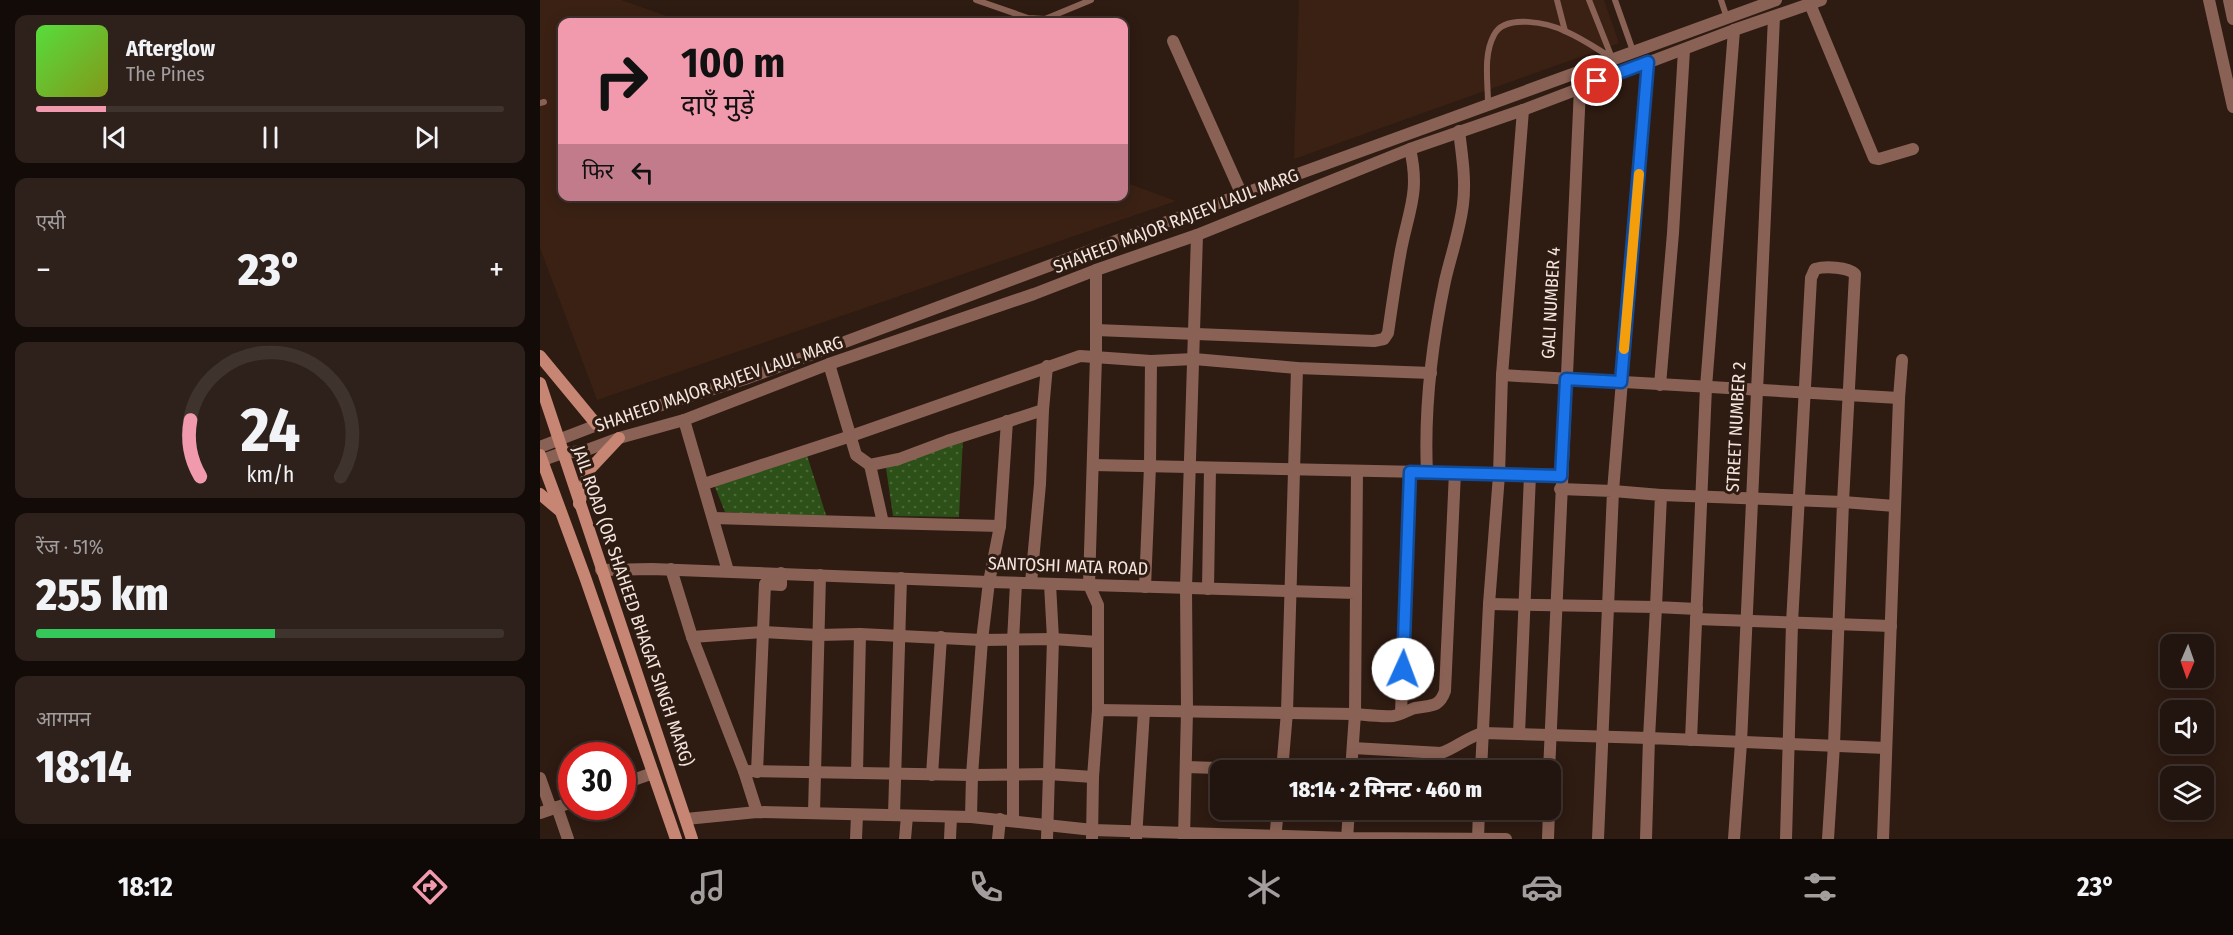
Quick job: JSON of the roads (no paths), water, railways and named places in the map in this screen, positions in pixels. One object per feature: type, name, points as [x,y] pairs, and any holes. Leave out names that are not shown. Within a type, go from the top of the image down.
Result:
[{"type":"main road","points":[[540,356],[597,425]]},
{"type":"main road","name":"JAIL ROAD (OR SHAHEED BHAGAT SINGH MARG)","points":[[540,383],[692,839]]},
{"type":"main road","points":[[579,504],[589,470],[619,438]]},
{"type":"main road","points":[[541,459],[585,577],[676,839]]},
{"type":"main road","points":[[540,494],[560,511]]},
{"type":"street","points":[[2209,0],[2233,107]]},
{"type":"street","points":[[2229,0],[2233,19]]},
{"type":"street","name":"SHAHEED MAJOR RAJEEV LAUL MARG","points":[[541,459],[597,425],[748,378],[818,350],[1772,1]]},
{"type":"street","name":"SHAHEED MAJOR RAJEEV LAUL MARG","points":[[540,447],[560,446],[584,451],[619,438],[684,420],[829,364],[1197,235],[1410,149],[1523,110],[1734,30],[1815,2]]},
{"type":"street","points":[[1815,2],[1874,158],[1879,159],[1913,149]]},
{"type":"street","name":"STREET NUMBER 2","points":[[1734,839],[1741,743],[1774,17]]},
{"type":"street","points":[[1691,740],[1706,387],[1734,30]]},
{"type":"street","points":[[1173,41],[1242,195]]},
{"type":"street","points":[[1660,385],[1673,232],[1684,50]]},
{"type":"street","points":[[1598,839],[1613,491],[1648,62]]},
{"type":"street","name":"GALI NUMBER 4","points":[[1549,760],[1580,87]]},
{"type":"street","points":[[1482,760],[1489,604],[1499,475],[1502,375],[1523,110]]},
{"type":"street","points":[[1427,473],[1426,443],[1431,373],[1445,280],[1463,204],[1464,169],[1459,131]]},
{"type":"street","points":[[1096,330],[1364,341],[1384,339],[1388,333],[1402,247],[1415,189],[1415,171],[1410,149]]},
{"type":"street","points":[[1184,836],[1187,711],[1185,588],[1197,235]]},
{"type":"street","points":[[1786,839],[1792,623],[1810,279],[1815,269],[1820,268],[1850,270],[1855,274],[1828,839]]},
{"type":"street","points":[[1092,834],[1098,710],[1098,605],[1089,585],[1096,357],[1096,270]]},
{"type":"street","points":[[704,484],[851,436],[1080,356],[1151,361],[1194,359],[1297,368],[1431,373]]},
{"type":"street","points":[[1883,839],[1902,360]]},
{"type":"street","points":[[1144,586],[1150,466],[1151,361]]},
{"type":"street","points":[[829,364],[856,455],[870,465],[883,523]]},
{"type":"street","points":[[1031,583],[1047,366]]},
{"type":"street","points":[[1283,760],[1287,712],[1297,368]]},
{"type":"street","points":[[1502,375],[1899,398]]},
{"type":"street","points":[[870,465],[899,459],[1043,410]]},
{"type":"street","points":[[684,420],[728,571]]},
{"type":"street","points":[[971,817],[982,640],[989,582],[1000,526],[1007,421]]},
{"type":"street","points":[[1093,465],[1561,476]]},
{"type":"street","points":[[1208,589],[1210,468]]},
{"type":"street","points":[[1352,760],[1355,714],[1357,471]]},
{"type":"street","points":[[1401,713],[1410,472]]},
{"type":"street","points":[[1098,710],[1287,712],[1384,716],[1437,704],[1442,700],[1446,691],[1455,472]]},
{"type":"street","points":[[1519,734],[1530,476]]},
{"type":"street","points":[[1560,489],[1895,506]]},
{"type":"street","points":[[1646,839],[1661,495]]},
{"type":"street","points":[[713,518],[1000,526]]},
{"type":"street","points":[[670,569],[692,637],[750,771],[757,812]]},
{"type":"street","name":"SANTOSHI MATA ROAD","points":[[602,570],[670,569],[989,582],[1356,593]]},
{"type":"street","points":[[750,771],[763,632],[765,584],[780,585],[781,573]]},
{"type":"street","points":[[814,813],[820,575]]},
{"type":"street","points":[[901,578],[894,774],[905,839]]},
{"type":"street","points":[[998,839],[1006,820],[1013,774],[1013,641],[1016,582]]},
{"type":"street","points":[[1048,833],[1053,639],[1050,584]]},
{"type":"street","points":[[1489,604],[1656,607],[1746,621],[1891,626]]},
{"type":"street","points":[[692,637],[763,632],[1098,642]]},
{"type":"street","points":[[857,773],[860,634]]},
{"type":"street","points":[[932,774],[941,637]]},
{"type":"street","points":[[1136,835],[1144,711]]},
{"type":"street","points":[[1353,748],[1441,753],[1454,749],[1474,735],[1483,733],[1886,748]]},
{"type":"street","points":[[1186,767],[1210,768]]},
{"type":"street","points":[[750,771],[1048,774],[1093,777]]},
{"type":"street","points":[[636,779],[653,773]]},
{"type":"street","points":[[540,778],[549,810],[568,839]]},
{"type":"street","points":[[686,819],[757,812],[857,814],[1006,820],[1048,833],[1506,839]]},
{"type":"street","points":[[856,839],[857,814]]},
{"type":"street","points":[[950,839],[951,817]]},
{"type":"street","points":[[1275,837],[1277,820]]},
{"type":"street","points":[[1347,838],[1348,820]]},
{"type":"street","points":[[1478,838],[1479,820]]},
{"type":"street","points":[[1548,839],[1549,820]]},
{"type":"lane","points":[[976,0],[1028,18]]},
{"type":"lane","points":[[1047,18],[1091,0]]},
{"type":"lane","points":[[1557,0],[1565,31]]},
{"type":"lane","points":[[1589,0],[1612,58]]},
{"type":"lane","points":[[1615,0],[1633,51]]},
{"type":"lane","points":[[1722,0],[1727,18]]},
{"type":"lane","points":[[1488,105],[1487,63],[1490,45],[1495,32],[1504,24],[1520,21],[1540,23],[1565,31],[1612,58]]}]
